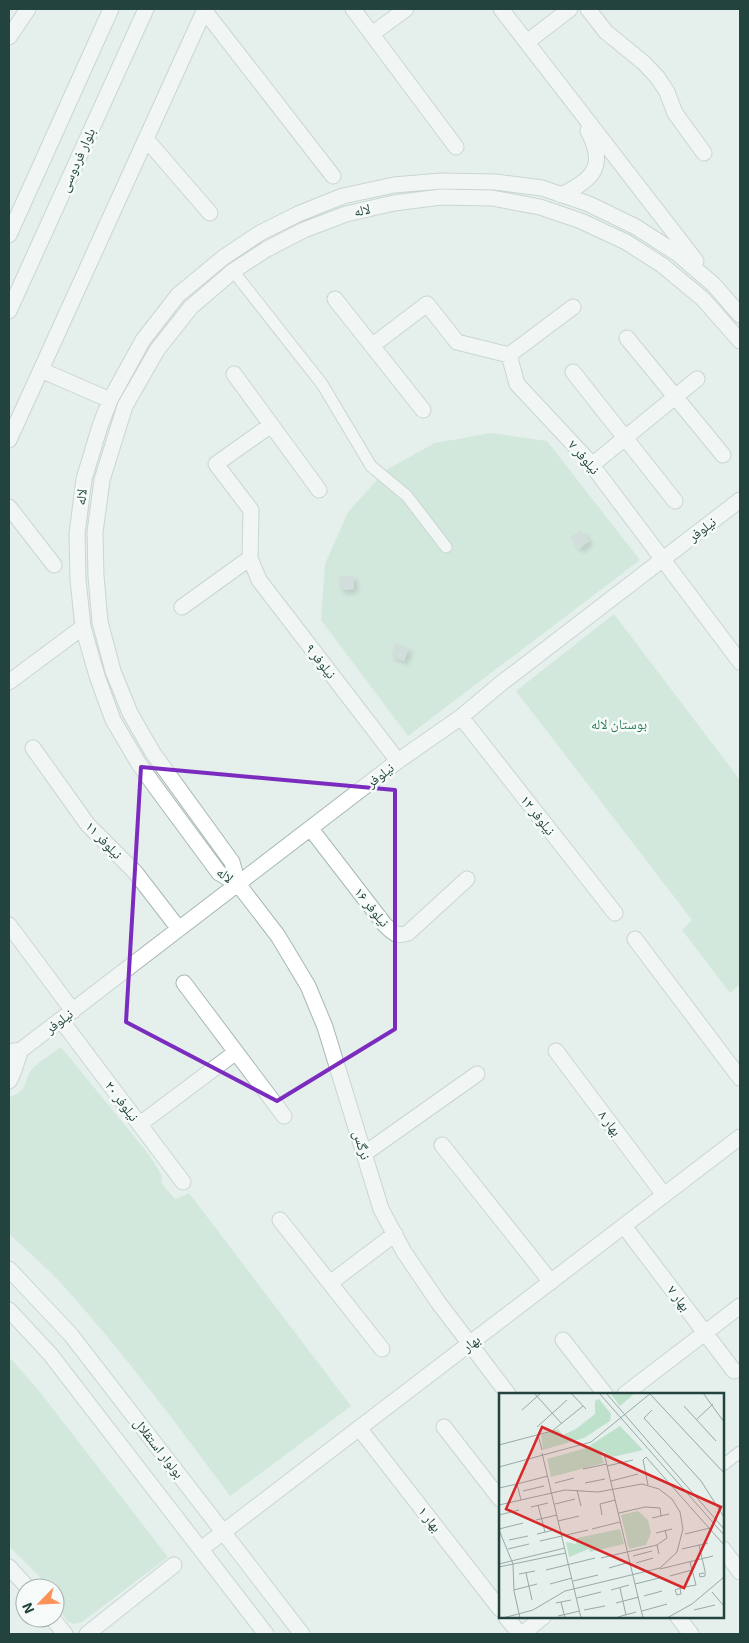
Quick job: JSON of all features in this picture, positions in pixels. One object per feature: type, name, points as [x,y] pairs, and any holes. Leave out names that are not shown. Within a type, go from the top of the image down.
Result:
[{"type":"street","points":[[9,37],[28,9]]},
{"type":"street","points":[[9,235],[111,9]]},
{"type":"street","name":"بلوار فردوسی","points":[[9,311],[146,9]]},
{"type":"street","points":[[353,9],[456,147]]},
{"type":"street","points":[[372,34],[406,9]]},
{"type":"street","points":[[501,9],[714,285]]},
{"type":"street","points":[[527,42],[570,9]]},
{"type":"street","points":[[588,9],[606,32],[644,63],[658,78],[668,92],[675,113],[704,153]]},
{"type":"street","points":[[9,440],[205,10],[333,176]]},
{"type":"street","points":[[561,195],[590,178],[597,161],[594,142],[572,101]]},
{"type":"street","points":[[146,139],[210,213]]},
{"type":"street","name":"لاله","points":[[238,884],[219,873],[139,764],[114,720],[97,676],[83,627],[78,580],[77,534],[81,497],[84,479],[100,426],[110,400],[143,340],[178,296],[224,257],[260,233],[298,214],[343,196],[394,185],[441,181],[495,182],[542,188],[589,204],[636,227],[678,254],[714,285],[740,314]]},
{"type":"street","name":"لاله","points":[[238,884],[232,862],[153,753],[130,713],[113,672],[100,622],[96,576],[95,532],[102,480],[125,406],[157,350],[191,307],[234,271],[267,249],[304,230],[346,214],[394,203],[441,197],[492,198],[540,207],[582,221],[626,242],[662,265],[703,299],[740,342]]},
{"type":"street","points":[[234,271],[322,384],[371,466],[408,496],[446,547]]},
{"type":"street","points":[[335,299],[423,410]]},
{"type":"street","points":[[372,345],[427,304],[456,342],[509,355],[573,308]]},
{"type":"street","points":[[627,338],[723,455]]},
{"type":"street","name":"نیلوفر ۷","points":[[509,355],[517,384],[592,465],[740,662]]},
{"type":"street","points":[[41,370],[110,400]]},
{"type":"street","points":[[573,372],[675,501]]},
{"type":"street","points":[[234,374],[319,490]]},
{"type":"street","points":[[592,465],[697,380]]},
{"type":"street","points":[[182,607],[250,558],[251,510],[216,464],[271,425]]},
{"type":"street","name":"نیلوفر","points":[[15,1051],[67,1015],[398,761],[461,717],[499,685],[663,559],[739,505]]},
{"type":"street","points":[[9,507],[54,565]]},
{"type":"street","name":"نیلوفر ۹","points":[[250,558],[259,580],[398,761]]},
{"type":"street","points":[[9,682],[83,627]]},
{"type":"street","name":"نیلوفر ۱۲","points":[[461,717],[615,913]]},
{"type":"street","name":"نیلوفر ۱۱","points":[[33,748],[88,824],[135,872],[179,929]]},
{"type":"street","name":"نیلوفر ۱۶","points":[[311,829],[394,934],[408,933],[467,879]]},
{"type":"street","name":"نرگس","points":[[238,884],[278,936],[308,986],[325,1027],[382,1209],[404,1252],[507,1393]]},
{"type":"street","name":"نیلوفر ۲۰","points":[[9,925],[140,1124],[183,1182]]},
{"type":"street","points":[[635,939],[740,1078]]},
{"type":"street","points":[[184,983],[284,1116]]},
{"type":"street","points":[[9,1080],[14,1067],[15,1051]]},
{"type":"street","name":"بهار ۸","points":[[556,1051],[664,1195]]},
{"type":"street","points":[[140,1124],[236,1052]]},
{"type":"street","points":[[364,1154],[477,1074]]},
{"type":"street","name":"بهار","points":[[201,1549],[740,1137]]},
{"type":"street","points":[[442,1145],[551,1282]]},
{"type":"street","points":[[280,1220],[382,1349]]},
{"type":"street","name":"بهار ۷","points":[[624,1226],[737,1375]]},
{"type":"street","points":[[330,1283],[395,1234]]},
{"type":"street","name":"بولوار استقلال","points":[[9,1270],[71,1335],[302,1634]]},
{"type":"street","points":[[627,1393],[740,1306]]},
{"type":"street","name":"بولوار استقلال","points":[[9,1310],[50,1354],[266,1634]]},
{"type":"street","points":[[563,1340],[603,1393]]},
{"type":"street","points":[[444,1427],[499,1496]]},
{"type":"street","name":"بهار ۱","points":[[359,1428],[499,1608]]},
{"type":"street","points":[[724,1464],[740,1452]]},
{"type":"street","points":[[724,1550],[740,1572]]},
{"type":"street","points":[[87,1634],[174,1564]]},
{"type":"street","points":[[9,1567],[19,1578]]},
{"type":"street","points":[[507,1618],[520,1634]]},
{"type":"street","points":[[526,1634],[527,1630],[542,1618]]},
{"type":"street","points":[[679,1618],[692,1634]]},
{"type":"highlighted area","points":[[141,767],[395,790],[395,1029],[277,1101],[126,1022]]},
{"type":"green space","points":[[491,433],[547,441],[640,560],[408,736],[321,620],[325,564],[348,512],[386,470],[435,443]]},
{"type":"green space","name":"بوستان لاله","points":[[614,614],[740,780],[740,984],[730,993],[682,930],[692,920],[516,691]]},
{"type":"green space","points":[[61,1047],[150,1156],[162,1176],[161,1183],[175,1199],[189,1193],[351,1406],[230,1496],[126,1359],[59,1281],[9,1234],[9,1097],[23,1088],[33,1068]]},
{"type":"green space","points":[[9,1357],[36,1387],[168,1557],[82,1622],[74,1624],[65,1618],[65,1578],[40,1578],[9,1546]]},
{"type":"building","points":[[581,530],[589,541],[579,549],[570,538]]},
{"type":"building","points":[[353,575],[354,589],[340,590],[338,577]]},
{"type":"building","points":[[395,643],[409,648],[404,661],[391,656]]}]
